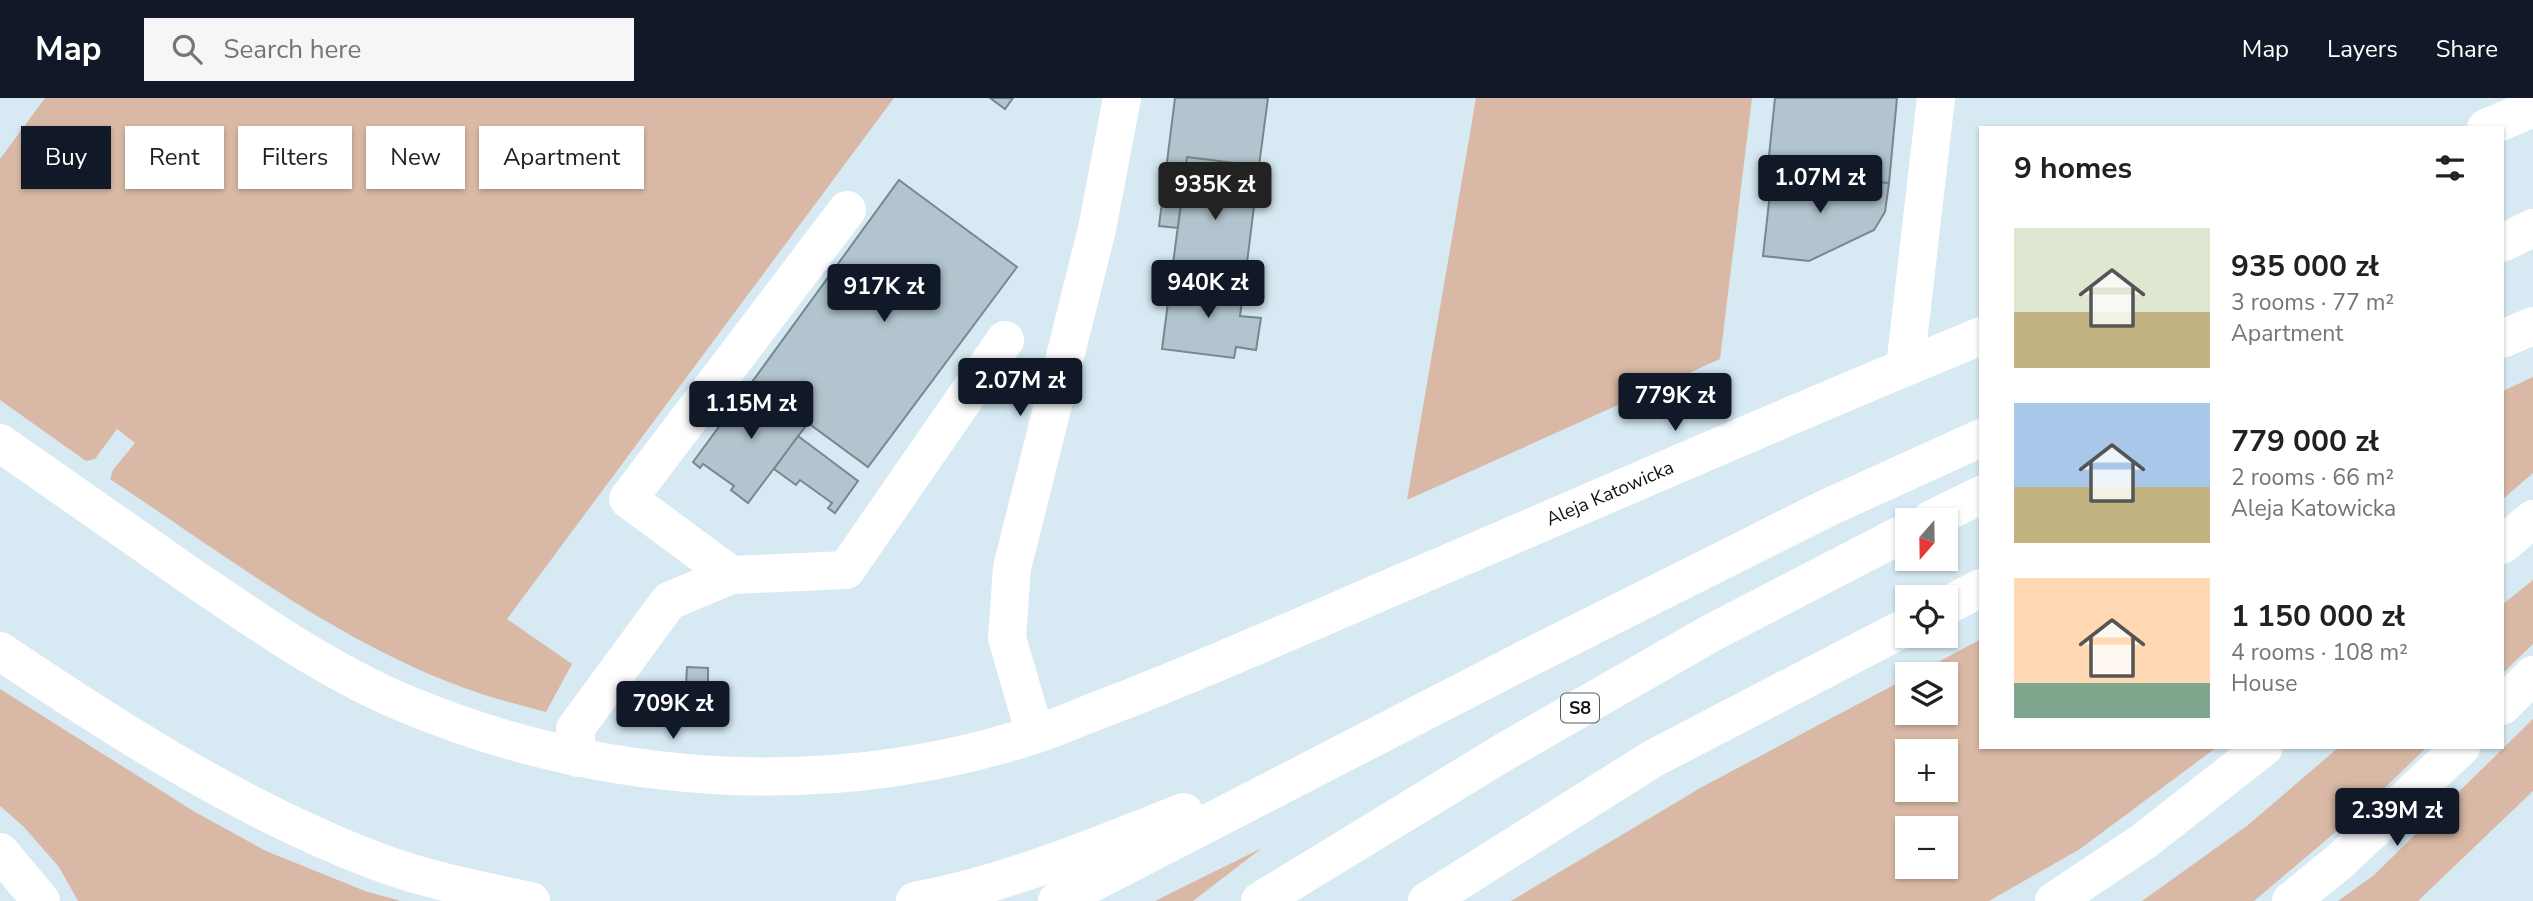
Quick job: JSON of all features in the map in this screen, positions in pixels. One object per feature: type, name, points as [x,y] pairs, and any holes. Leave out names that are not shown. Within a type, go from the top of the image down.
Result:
[{"type":"main road","points":[[1035,734],[1007,638],[1012,568],[1097,229],[1122,98]]},
{"type":"main road","points":[[1905,367],[1936,98]]},
{"type":"main road","points":[[2491,126],[2533,108]]},
{"type":"main road","points":[[731,575],[628,499],[847,209]]},
{"type":"main road","points":[[2504,228],[2533,218]]},
{"type":"main road","points":[[2504,242],[2533,228]]},
{"type":"main road","points":[[2504,338],[2533,326]]},
{"type":"main road","name":"Aleja Katowicka","points":[[0,443],[268,630],[335,670],[400,701],[534,747],[578,758],[634,768],[721,776],[805,777],[961,754],[1035,734],[1191,674],[1979,337]]},
{"type":"main road","points":[[578,758],[575,729],[669,601],[731,575],[846,570],[1005,340]]},
{"type":"main road","points":[[1057,901],[1829,507],[1979,439]]},
{"type":"main road","points":[[1954,508],[1979,496]]},
{"type":"main road","points":[[2504,543],[2533,519]]},
{"type":"main road","name":"S8","points":[[1260,901],[1492,759],[1632,678],[1713,632],[1895,538]]},
{"type":"main road","points":[[1958,600],[1979,589]]},
{"type":"main road","points":[[1427,901],[1654,758],[1895,633]]},
{"type":"main road","points":[[0,651],[106,722],[224,790],[297,827],[377,862],[447,883],[531,901]]},
{"type":"main road","points":[[2504,704],[2533,675]]},
{"type":"main road","points":[[915,901],[961,892],[1049,863],[1394,728]]},
{"type":"main road","points":[[2054,901],[2144,841],[2261,749]]},
{"type":"main road","points":[[2291,901],[2340,861],[2459,749]]},
{"type":"main road","points":[[0,852],[41,901]]},
{"type":"shaded area","points":[[45,98],[894,98],[507,619],[572,664],[546,712],[470,690],[412,666],[322,619],[236,564],[110,479],[113,470],[135,443],[117,429],[95,459],[86,461],[0,400],[0,159],[21,131],[21,189],[111,189],[111,126],[24,126]]},
{"type":"shaded area","points":[[1476,98],[1752,98],[1720,359],[1407,500]]},
{"type":"shaded area","points":[[2533,377],[2533,473],[2504,498],[2504,391]]},
{"type":"shaded area","points":[[2533,580],[2533,644],[2504,672],[2504,603]]},
{"type":"shaded area","points":[[1979,640],[1979,749],[2214,749],[2080,849],[1989,901],[1511,901],[1702,787],[1895,684],[1895,725],[1958,725],[1958,662],[1938,662]]},
{"type":"shaded area","points":[[0,689],[195,812],[266,851],[365,891],[401,901],[78,901],[59,867],[23,826],[0,806]]},
{"type":"shaded area","points":[[2533,719],[2533,791],[2418,901],[2338,901],[2374,875]]},
{"type":"shaded area","points":[[2337,749],[2425,749],[2365,807],[2254,901],[2142,901],[2248,825]]},
{"type":"shaded area","points":[[1262,848],[1193,901],[1155,901]]},
{"type":"building","points":[[990,98],[1013,98],[1005,109]]},
{"type":"building","points":[[1175,98],[1268,98],[1259,166],[1187,157],[1178,228],[1159,226]]},
{"type":"building","points":[[1775,98],[1897,98],[1889,183],[1767,175]]},
{"type":"building","points":[[1187,157],[1259,166],[1244,287],[1171,279]]},
{"type":"building","points":[[1772,175],[1889,183],[1885,212],[1874,230],[1809,261],[1763,256]]},
{"type":"building","points":[[899,180],[1017,267],[868,467],[752,382]]},
{"type":"building","points":[[1171,279],[1244,287],[1240,316],[1261,318],[1256,350],[1236,347],[1234,358],[1162,349]]},
{"type":"building","points":[[752,382],[808,423],[748,503],[731,490],[734,486],[703,464],[700,468],[693,462]]},
{"type":"building","points":[[798,436],[858,481],[835,513],[828,508],[832,503],[800,480],[796,485],[774,469]]},
{"type":"building","points":[[687,667],[708,668],[708,686],[686,685]]},
{"type":"building","points":[[665,685],[684,687],[683,697],[664,695]]}]
